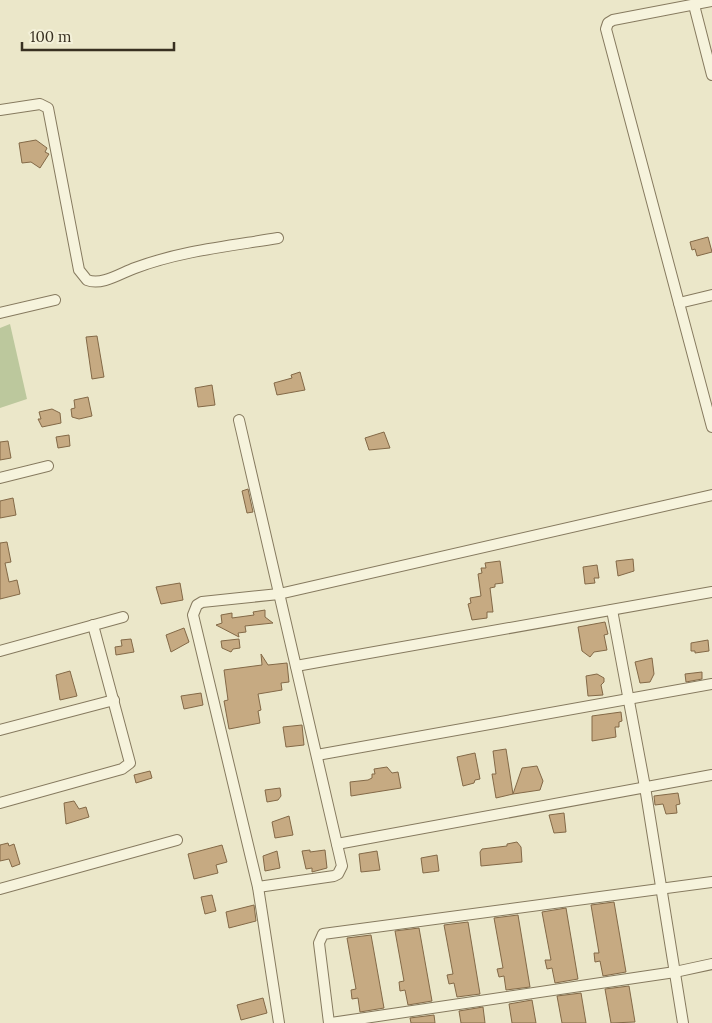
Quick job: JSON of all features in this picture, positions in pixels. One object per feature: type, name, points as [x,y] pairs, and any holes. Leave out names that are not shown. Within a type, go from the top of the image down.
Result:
[{"type":"street","points":[[712,1],[613,20],[608,23],[606,29],[712,426]]},
{"type":"street","points":[[694,5],[712,75]]},
{"type":"street","points":[[0,110],[40,104],[48,108],[79,270],[87,280],[101,281],[171,257],[278,238]]},
{"type":"street","points":[[679,303],[712,295]]},
{"type":"street","points":[[0,313],[55,300]]},
{"type":"street","points":[[240,420],[342,866],[338,874],[258,887]]},
{"type":"street","points":[[0,478],[48,466]]},
{"type":"street","points":[[279,1023],[258,887],[194,611],[197,605],[202,602],[279,594],[712,494]]},
{"type":"street","points":[[296,666],[712,592]]},
{"type":"street","points":[[612,610],[684,1023]]},
{"type":"street","points":[[0,651],[123,617]]},
{"type":"street","points":[[0,803],[128,766],[130,757],[93,625]]},
{"type":"street","points":[[317,755],[712,684]]},
{"type":"street","points":[[0,730],[114,700]]},
{"type":"street","points":[[337,844],[712,775]]},
{"type":"street","points":[[0,890],[177,840]]},
{"type":"street","points":[[712,882],[323,934],[319,943],[330,1023],[675,972],[712,964]]},
{"type":"green space","points":[[10,324],[27,399],[0,408],[0,328]]},
{"type":"building","points":[[36,140],[47,148],[45,152],[49,154],[40,168],[31,162],[22,163],[19,143]]},
{"type":"building","points":[[708,237],[712,252],[697,256],[695,249],[692,250],[690,242]]},
{"type":"building","points":[[97,336],[104,377],[92,379],[86,337]]},
{"type":"building","points":[[300,372],[305,390],[277,395],[274,383],[292,378],[291,375]]},
{"type":"building","points":[[212,385],[215,405],[198,407],[195,388]]},
{"type":"building","points":[[88,397],[92,416],[79,419],[72,417],[71,409],[75,408],[74,400]]},
{"type":"building","points":[[52,409],[60,413],[61,423],[42,427],[38,419],[41,419],[39,412]]},
{"type":"building","points":[[384,432],[390,448],[369,450],[365,438]]},
{"type":"building","points":[[69,435],[70,446],[58,448],[56,437]]},
{"type":"building","points":[[8,441],[11,458],[0,460],[0,442]]},
{"type":"building","points":[[248,489],[253,512],[247,513],[242,491]]},
{"type":"building","points":[[13,498],[16,515],[0,518],[0,501]]},
{"type":"building","points":[[7,542],[11,562],[5,563],[9,582],[17,580],[20,594],[0,599],[0,543]]},
{"type":"building","points":[[633,559],[634,571],[618,576],[616,561]]},
{"type":"building","points":[[500,561],[503,583],[495,584],[495,587],[490,588],[493,612],[487,612],[487,618],[472,620],[468,604],[471,603],[470,598],[481,596],[478,574],[482,573],[481,568],[486,568],[485,563]]},
{"type":"building","points":[[597,565],[599,578],[594,578],[595,583],[585,584],[583,567]]},
{"type":"building","points":[[180,583],[183,600],[161,604],[156,587]]},
{"type":"building","points":[[265,610],[265,617],[273,623],[245,626],[246,632],[238,633],[239,637],[216,625],[222,623],[221,615],[232,613],[232,618],[254,615],[253,612]]},
{"type":"building","points":[[605,622],[608,634],[604,635],[607,650],[594,652],[590,657],[582,651],[578,627]]},
{"type":"building","points":[[184,628],[189,642],[171,652],[166,635]]},
{"type":"building","points":[[131,639],[134,652],[116,655],[115,647],[122,646],[121,640]]},
{"type":"building","points":[[239,639],[240,648],[233,649],[231,652],[222,648],[221,641]]},
{"type":"building","points":[[708,640],[709,651],[695,653],[695,651],[691,651],[691,643]]},
{"type":"building","points":[[261,654],[268,665],[287,663],[289,682],[281,683],[282,690],[258,694],[261,710],[258,711],[260,723],[229,729],[224,701],[228,700],[224,670],[262,665]]},
{"type":"building","points":[[652,658],[654,674],[650,682],[640,683],[635,662]]},
{"type":"building","points":[[70,671],[77,696],[60,700],[56,675]]},
{"type":"building","points":[[702,672],[702,679],[686,682],[685,674]]},
{"type":"building","points":[[597,674],[604,678],[604,682],[601,685],[603,695],[588,696],[586,676]]},
{"type":"building","points":[[201,693],[203,705],[184,709],[181,696]]},
{"type":"building","points":[[621,712],[622,721],[619,722],[619,727],[615,727],[616,737],[592,741],[592,716]]},
{"type":"building","points":[[302,725],[304,745],[286,747],[283,727]]},
{"type":"building","points":[[506,749],[513,794],[496,798],[492,774],[496,774],[493,751]]},
{"type":"building","points":[[475,753],[480,779],[463,786],[457,757]]},
{"type":"building","points":[[537,766],[543,781],[540,790],[513,794],[522,768]]},
{"type":"building","points":[[387,767],[392,773],[398,772],[401,788],[351,796],[350,782],[368,780],[372,778],[372,774],[375,774],[374,769]]},
{"type":"building","points":[[150,771],[152,778],[136,783],[134,775]]},
{"type":"building","points":[[280,788],[281,796],[278,800],[267,802],[265,790]]},
{"type":"building","points":[[678,793],[680,804],[676,805],[677,813],[666,814],[663,804],[655,805],[654,796]]},
{"type":"building","points":[[74,801],[79,809],[86,807],[89,817],[66,824],[64,803]]},
{"type":"building","points":[[564,813],[566,832],[554,833],[549,815]]},
{"type":"building","points":[[289,816],[293,835],[275,838],[272,822]]},
{"type":"building","points":[[517,842],[521,847],[522,862],[481,866],[480,852],[482,849],[507,846],[507,844]]},
{"type":"building","points":[[8,843],[9,846],[14,844],[20,864],[12,867],[9,859],[0,861],[0,845]]},
{"type":"building","points":[[222,845],[227,862],[216,865],[218,873],[194,879],[188,854]]},
{"type":"building","points":[[310,850],[310,852],[325,850],[327,868],[312,872],[312,868],[306,869],[302,851]]},
{"type":"building","points":[[277,851],[280,868],[265,871],[263,856]]},
{"type":"building","points":[[377,851],[380,870],[361,872],[359,854]]},
{"type":"building","points":[[437,855],[439,871],[423,873],[421,858]]},
{"type":"building","points":[[212,895],[216,911],[205,914],[201,897]]},
{"type":"building","points":[[614,902],[626,972],[603,976],[600,961],[595,962],[594,953],[599,953],[591,905]]},
{"type":"building","points":[[254,905],[256,921],[229,928],[226,912]]},
{"type":"building","points":[[566,908],[578,979],[555,983],[552,968],[547,969],[545,960],[551,960],[542,912]]},
{"type":"building","points":[[518,915],[530,987],[506,990],[504,976],[499,977],[497,969],[503,968],[494,918]]},
{"type":"building","points":[[468,922],[480,994],[457,997],[454,983],[449,984],[447,975],[453,974],[444,925]]},
{"type":"building","points":[[419,928],[432,1001],[408,1005],[405,990],[400,991],[399,982],[404,981],[395,931]]},
{"type":"building","points":[[371,935],[384,1008],[360,1012],[358,998],[352,999],[351,990],[356,989],[347,938]]},
{"type":"building","points":[[629,986],[635,1022],[611,1023],[605,989]]},
{"type":"building","points":[[581,993],[586,1023],[562,1023],[557,996]]},
{"type":"building","points":[[263,998],[267,1013],[241,1020],[237,1005]]},
{"type":"building","points":[[532,1000],[536,1023],[512,1023],[509,1004]]},
{"type":"building","points":[[483,1007],[485,1023],[461,1023],[459,1011]]},
{"type":"building","points":[[434,1015],[435,1023],[411,1023],[410,1018]]}]
